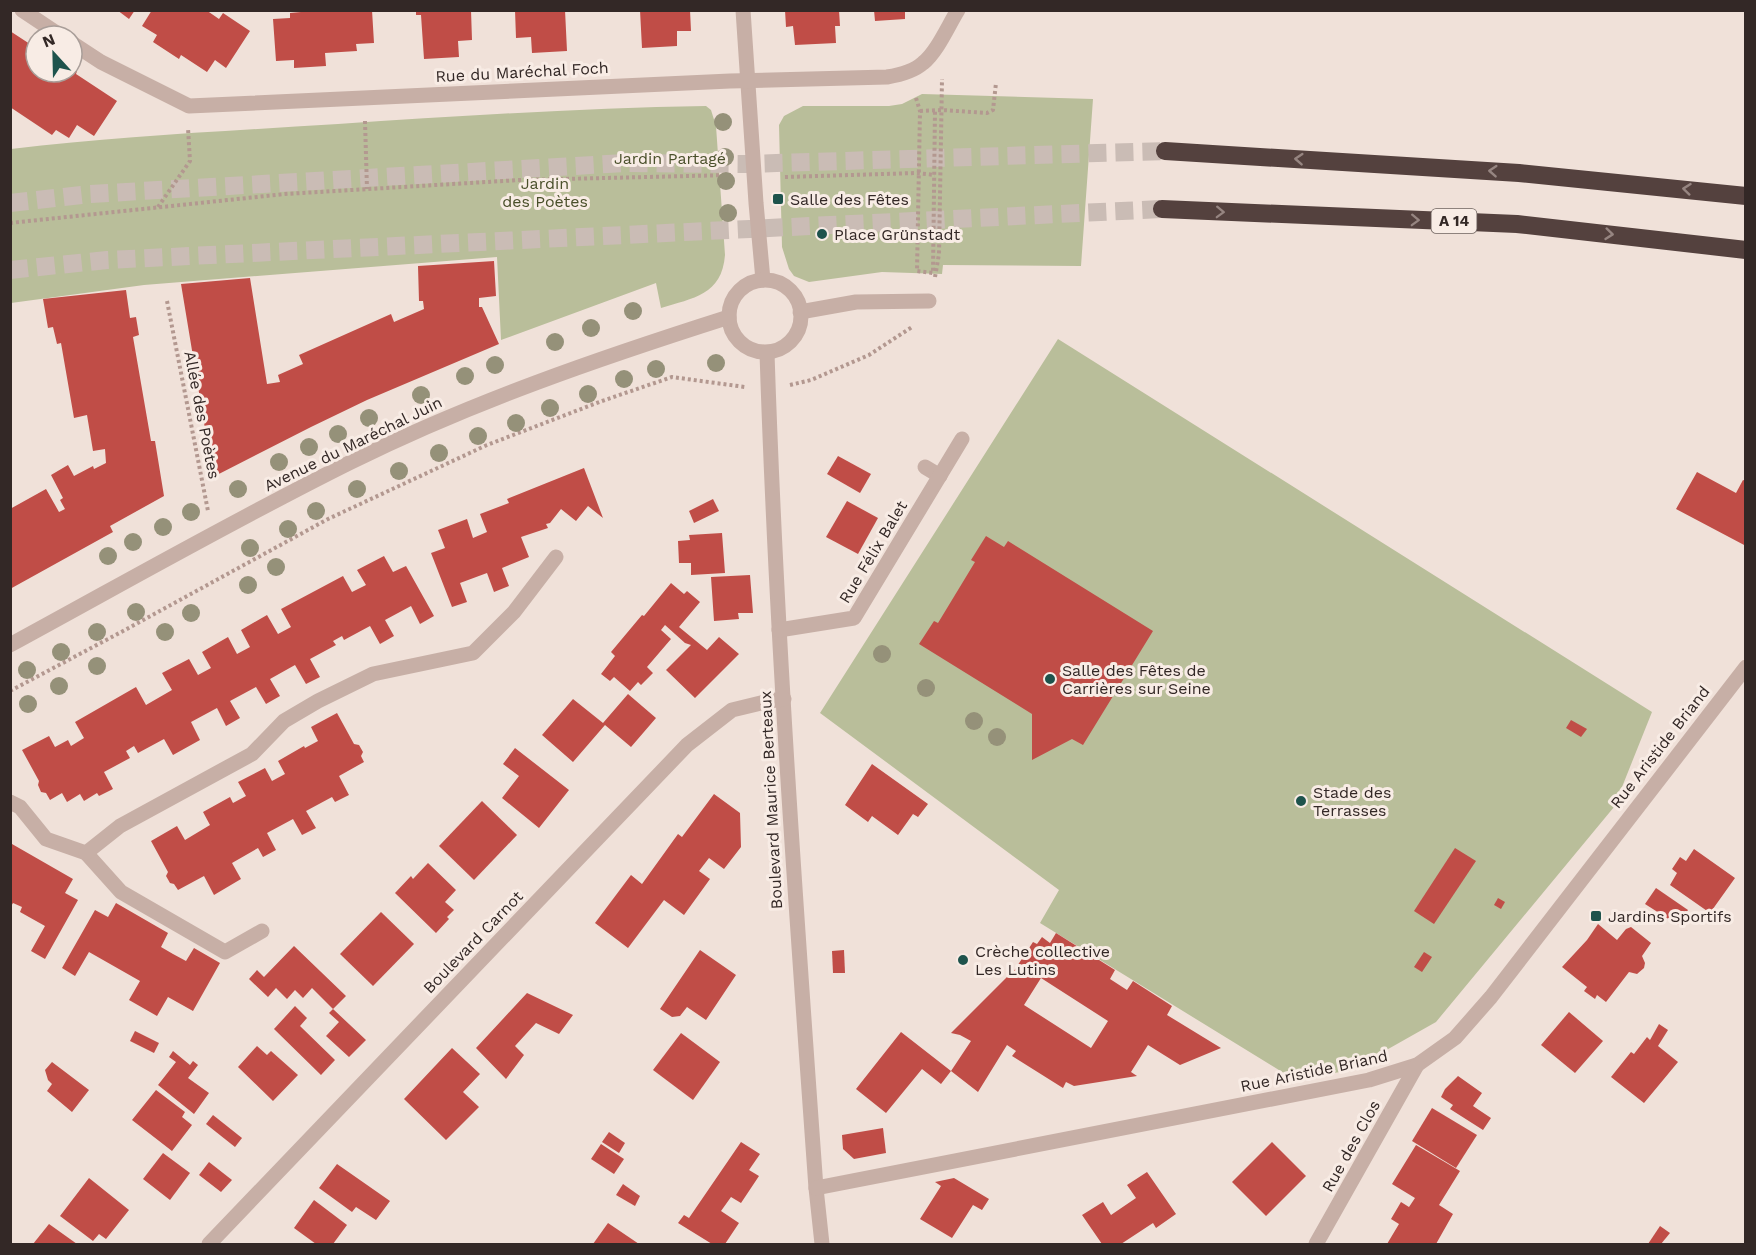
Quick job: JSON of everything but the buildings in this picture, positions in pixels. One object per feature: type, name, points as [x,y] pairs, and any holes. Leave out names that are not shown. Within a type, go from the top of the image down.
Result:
[{"type":"highway","points":[[1165,151],[1519,173],[1746,196]]},
{"type":"highway","name":"A 14","points":[[1162,209],[1517,224],[1746,250]]},
{"type":"street","points":[[22,10],[43,24]]},
{"type":"street","points":[[743,10],[763,280]]},
{"type":"street","name":"Rue du Maréchal Foch","points":[[84,51],[101,62],[189,106],[747,80],[887,77],[907,73],[923,63],[958,10]]},
{"type":"street","points":[[763,280],[784,286],[792,293],[800,312],[799,326],[794,338],[779,350],[767,352],[746,348],[736,339],[729,317],[731,304],[737,293],[750,284],[763,280]]},
{"type":"street","points":[[800,312],[856,302],[929,301]]},
{"type":"street","name":"Avenue du Maréchal Juin","points":[[10,645],[352,462],[457,414],[570,371],[729,317]]},
{"type":"street","name":"Boulevard Maurice Berteaux","points":[[767,352],[791,851],[822,1245]]},
{"type":"street","name":"Rue Félix Balet","points":[[779,630],[854,618],[962,440]]},
{"type":"street","points":[[925,467],[940,476]]},
{"type":"street","points":[[86,853],[120,826],[252,754],[284,721],[318,701],[373,674],[473,653],[514,612],[556,557]]},
{"type":"street","name":"Rue Aristide Briand","points":[[816,1188],[1369,1080],[1417,1065],[1455,1038],[1491,997],[1746,667]]},
{"type":"street","name":"Boulevard Carnot","points":[[209,1245],[687,745],[732,710],[784,699]]},
{"type":"street","points":[[10,802],[20,807],[46,838],[86,853],[121,892],[225,952],[262,931]]},
{"type":"street","name":"Rue des Clos","points":[[1316,1245],[1417,1065]]},
{"type":"path","points":[[10,691],[328,519],[487,445],[672,377],[768,391],[811,380],[869,355],[914,326],[932,297],[939,254],[943,81],[931,53]]},
{"type":"path","points":[[920,111],[987,113],[993,110],[996,83]]},
{"type":"path","points":[[368,189],[365,122],[372,98]]},
{"type":"path","points":[[916,98],[920,111],[917,173],[917,271],[933,273],[935,110]]},
{"type":"path","points":[[158,207],[190,160],[189,106]]},
{"type":"path","points":[[785,177],[917,173],[935,175]]},
{"type":"path","points":[[10,223],[285,194],[520,180],[754,174]]},
{"type":"path","name":"Allée des Poètes","points":[[167,301],[213,535]]},
{"type":"green space","points":[[922,94],[1093,99],[1081,266],[943,265],[942,274],[882,272],[809,282],[794,276],[789,269],[782,247],[779,125],[784,116],[803,106],[889,106],[902,104]]},
{"type":"green space","name":"Jardin des Poètes","points":[[706,106],[711,110],[716,126],[725,255],[723,268],[712,287],[704,293],[661,308],[656,283],[501,340],[497,257],[144,285],[11,303],[11,149],[133,137],[430,118],[568,110]]},
{"type":"green space","points":[[1058,339],[1652,712],[1614,807],[1436,1022],[1351,1070],[1295,1080],[1040,923],[1059,890],[820,713]]},
{"type":"tunnel","points":[[10,203],[90,194],[626,163],[745,164],[1165,151]]},
{"type":"tunnel","points":[[10,270],[107,260],[1162,209]]},
{"type":"place","name":"Salle des Fêtes","points":[[778,199]]},
{"type":"place","name":"Place Grünstadt","points":[[822,234]]},
{"type":"place","name":"Salle des Fêtes de Carrières sur Seine","points":[[1050,679]]},
{"type":"place","name":"Stade des Terrasses","points":[[1301,801]]},
{"type":"place","name":"Jardins Sportifs","points":[[1596,916]]},
{"type":"place","name":"Crèche collective Les Lutins","points":[[963,960]]},
{"type":"park label","name":"Jardin Partagé","points":[[670,158]]}]
